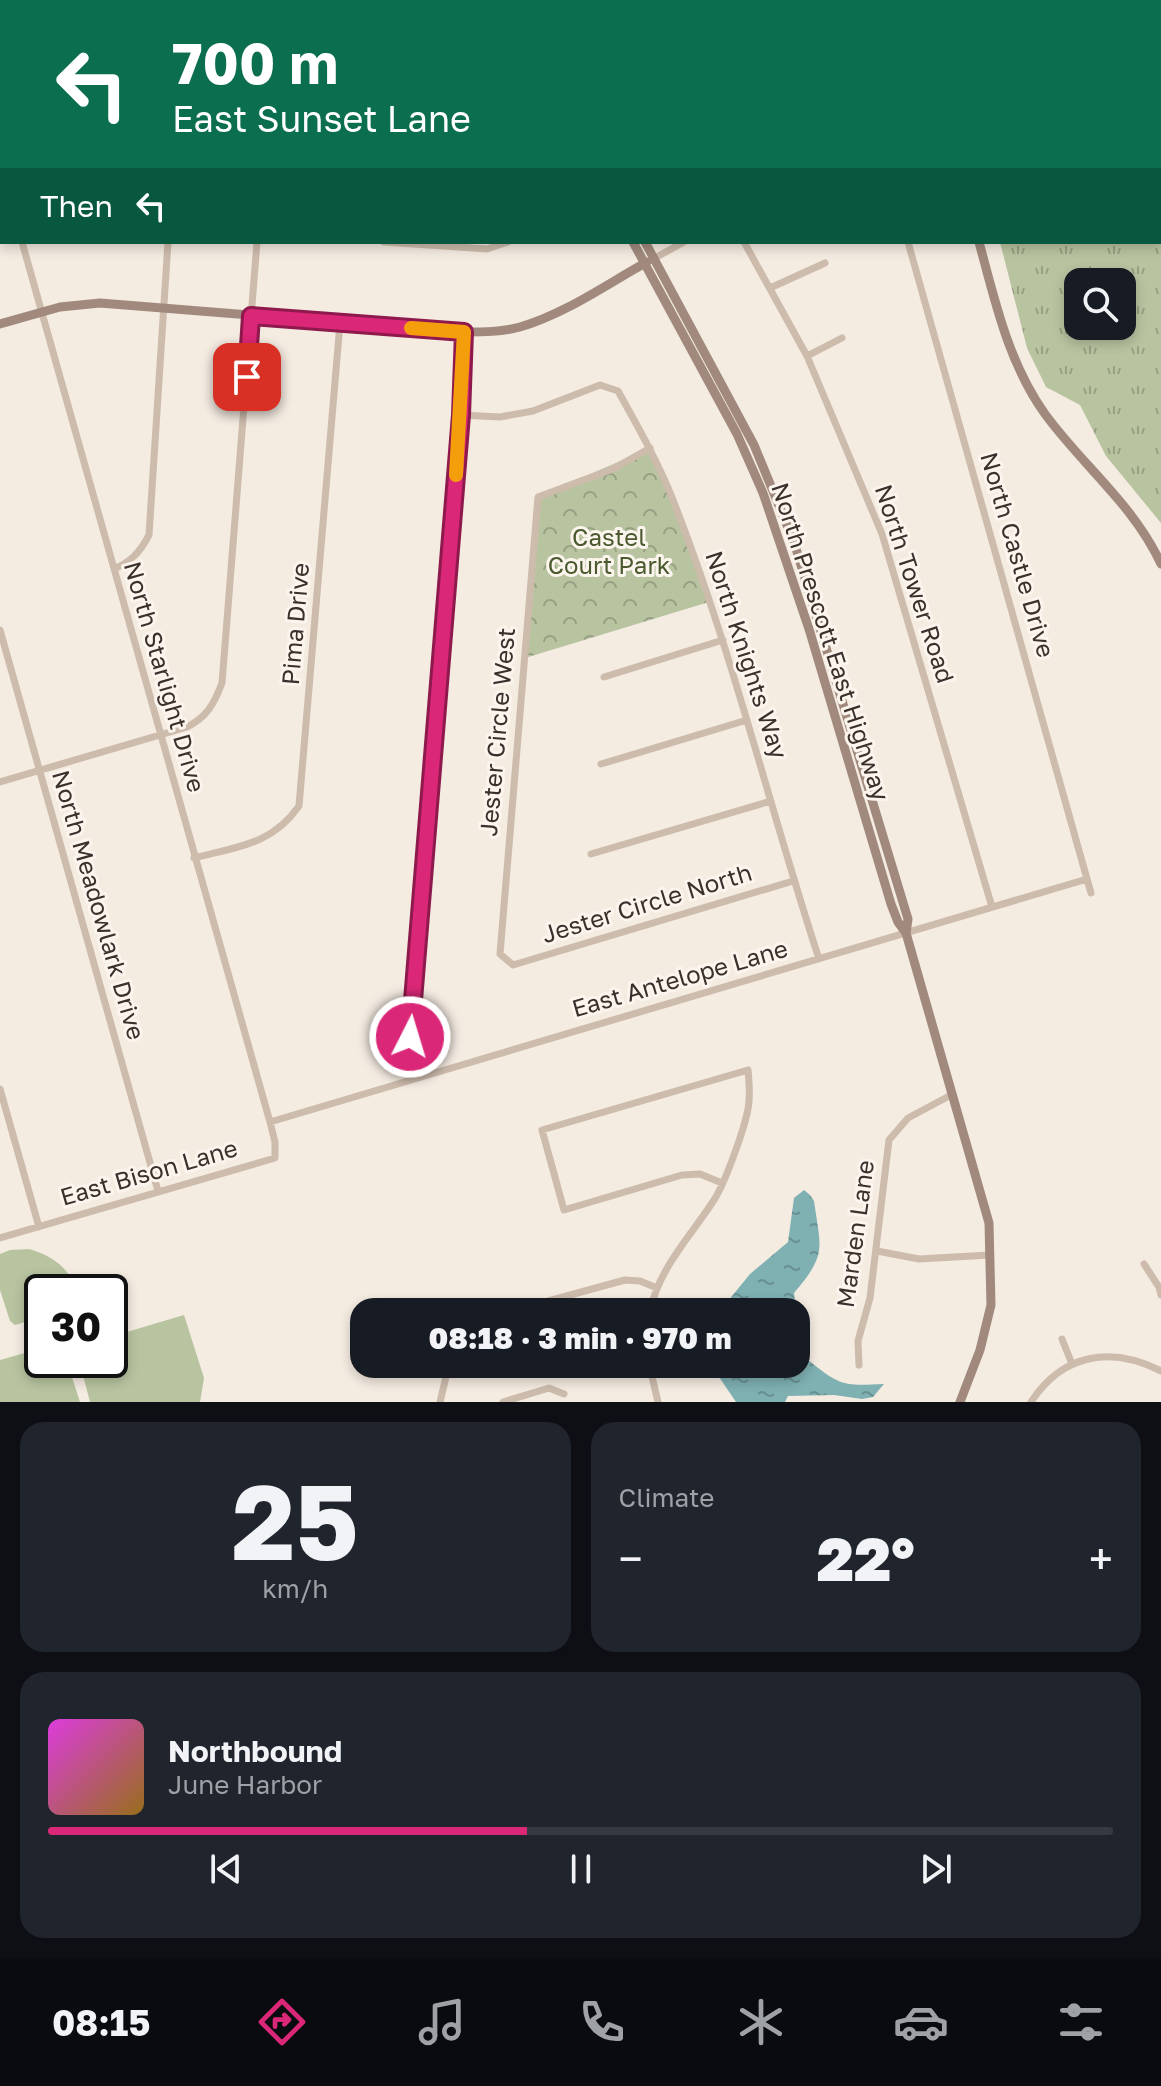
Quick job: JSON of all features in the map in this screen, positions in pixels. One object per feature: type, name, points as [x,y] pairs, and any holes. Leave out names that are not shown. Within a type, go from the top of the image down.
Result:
[{"type":"street","name":"North Starlight Drive","points":[[23,244],[270,1122]]},
{"type":"street","points":[[114,569],[128,563],[141,551],[149,535],[168,244]]},
{"type":"street","points":[[0,782],[187,727],[201,720],[213,705],[222,683],[257,244]]},
{"type":"street","points":[[413,244],[487,249],[502,244]]},
{"type":"street","name":"North Prescott East Highway","points":[[635,244],[650,260]]},
{"type":"street","name":"North Prescott East Highway","points":[[646,244],[650,260],[794,542],[908,919],[906,933]]},
{"type":"street","points":[[0,324],[68,305],[100,303],[464,332],[507,330],[545,318],[680,244]]},
{"type":"street","name":"North Tower Road","points":[[745,244],[807,356],[882,534],[992,907]]},
{"type":"street","name":"North Castle Drive","points":[[909,244],[1087,879]]},
{"type":"street","points":[[980,244],[1004,331],[1027,386],[1058,430],[1127,507],[1161,564]]},
{"type":"street","points":[[770,288],[825,263]]},
{"type":"street","name":"Pima Drive","points":[[194,858],[267,837],[281,829],[299,806],[340,323]]},
{"type":"street","points":[[414,1079],[410,1037],[461,415],[464,332]]},
{"type":"street","points":[[807,356],[842,338]]},
{"type":"street","name":"North Knights Way","points":[[461,415],[500,417],[533,411],[600,385],[618,391],[650,448],[672,499],[723,640],[793,881],[819,959]]},
{"type":"street","name":"Jester Circle West","points":[[513,965],[500,954],[538,497],[613,469],[650,448]]},
{"type":"street","name":"North Prescott East Highway","points":[[768,492],[891,904],[906,933],[989,1223],[991,1305],[980,1350],[960,1402]]},
{"type":"street","name":"North Meadowlark Drive","points":[[0,630],[158,1191]]},
{"type":"street","points":[[604,677],[723,640]]},
{"type":"street","points":[[830,697],[841,694]]},
{"type":"street","points":[[601,764],[747,720]]},
{"type":"street","points":[[591,854],[771,801]]},
{"type":"street","points":[[1087,879],[1091,893]]},
{"type":"street","name":"East Antelope Lane","points":[[270,1122],[1087,879]]},
{"type":"street","name":"Jester Circle North","points":[[513,965],[793,881]]},
{"type":"street","points":[[654,1298],[668,1265],[716,1197],[722,1183],[749,1104],[748,1070],[542,1130],[564,1210],[682,1175],[700,1174],[722,1183]]},
{"type":"street","points":[[0,1089],[39,1227]]},
{"type":"street","name":"Marden Lane","points":[[859,1365],[858,1341],[870,1298],[889,1140],[908,1118],[953,1094]]},
{"type":"street","name":"East Bison Lane","points":[[0,1238],[275,1158],[270,1122]]},
{"type":"street","points":[[877,1251],[919,1259],[990,1255]]},
{"type":"street","points":[[1144,1264],[1161,1295]]},
{"type":"street","points":[[559,1298],[625,1280],[640,1281],[657,1288]]},
{"type":"street","points":[[1062,1339],[1072,1364]]},
{"type":"street","points":[[1031,1402],[1045,1381],[1072,1364],[1097,1356],[1136,1359],[1161,1371]]},
{"type":"street","points":[[440,1402],[446,1378]]},
{"type":"street","points":[[652,1378],[658,1402]]},
{"type":"street","points":[[503,1402],[524,1399],[549,1388],[564,1394]]},
{"type":"green space","points":[[1001,244],[1161,244],[1161,523],[1106,456],[1080,405],[1046,387],[1027,348]]},
{"type":"green space","name":"Castel Court Park","points":[[650,448],[709,602],[525,658],[538,497]]},
{"type":"green space","points":[[29,1249],[45,1255],[69,1274],[24,1274],[24,1322],[15,1325],[10,1321],[0,1290],[0,1254]]},
{"type":"green space","points":[[184,1315],[204,1378],[200,1402],[90,1402],[84,1378],[128,1378],[128,1332]]},
{"type":"green space","points":[[24,1353],[24,1378],[72,1378],[80,1402],[0,1402],[0,1360]]},
{"type":"water","points":[[804,1190],[814,1201],[819,1241],[817,1260],[794,1293],[795,1298],[730,1298],[750,1274],[788,1242],[794,1198]]},
{"type":"water","points":[[810,1361],[842,1382],[884,1384],[873,1397],[862,1399],[834,1395],[788,1396],[785,1402],[736,1402],[720,1378],[810,1378]]},
{"type":"slow traffic","points":[[411,328],[464,332],[456,475]]},
{"type":"route","points":[[247,377],[251,316],[464,332],[461,415],[410,1037]]}]
